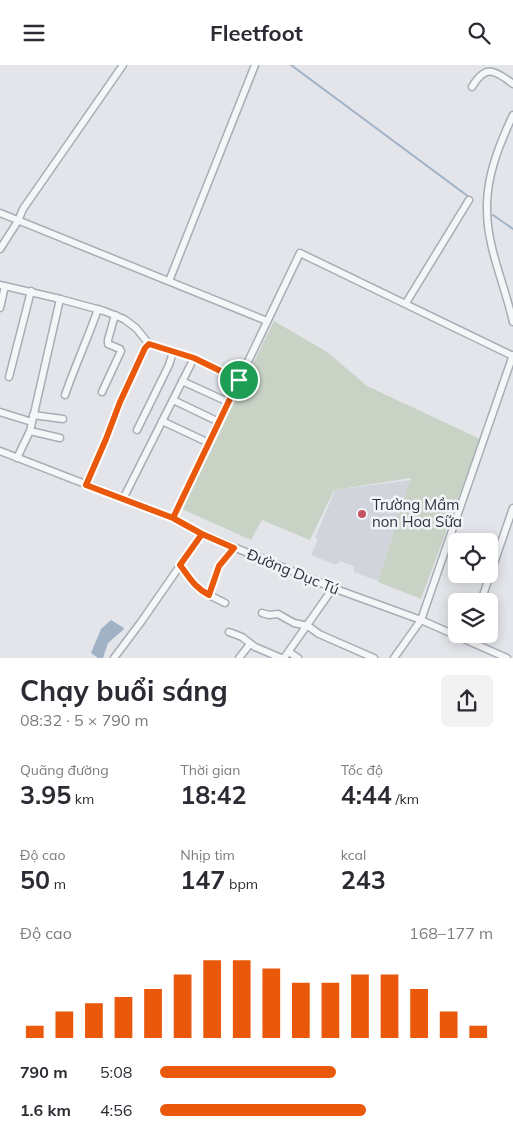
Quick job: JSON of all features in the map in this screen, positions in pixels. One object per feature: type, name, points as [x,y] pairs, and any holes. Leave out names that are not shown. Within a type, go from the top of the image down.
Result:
[{"type":"street","points":[[0,249],[18,221],[23,209],[123,65]]},
{"type":"street","points":[[169,281],[255,65]]},
{"type":"street","points":[[472,87],[482,71],[488,69],[495,71],[513,84]]},
{"type":"street","points":[[512,117],[491,172],[487,211],[492,248],[511,305],[513,322]]},
{"type":"street","points":[[406,303],[468,200]]},
{"type":"street","points":[[0,213],[266,321]]},
{"type":"street","points":[[173,518],[300,253],[513,356],[421,620],[394,658]]},
{"type":"street","points":[[0,308],[3,286],[31,291],[98,309],[124,319],[136,328],[149,344],[194,358],[239,380]]},
{"type":"street","points":[[8,377],[31,291]]},
{"type":"street","points":[[17,458],[30,431],[60,299]]},
{"type":"street","points":[[65,395],[98,309]]},
{"type":"street","points":[[102,392],[121,351],[108,343],[115,315]]},
{"type":"street","points":[[86,485],[126,388],[145,348],[149,344]]},
{"type":"street","points":[[137,430],[169,365],[173,352]]},
{"type":"street","points":[[123,499],[194,358]]},
{"type":"street","points":[[182,381],[228,402]]},
{"type":"street","points":[[173,400],[219,422]]},
{"type":"street","points":[[0,412],[33,418],[63,419]]},
{"type":"street","points":[[162,421],[209,443]]},
{"type":"street","points":[[30,431],[60,438]]},
{"type":"street","name":"Đường Dục Tú","points":[[0,451],[173,518],[202,534],[234,548],[333,588],[448,630]]},
{"type":"street","points":[[484,593],[513,509]]},
{"type":"street","points":[[114,658],[202,534]]},
{"type":"street","points":[[209,595],[219,566],[234,548]]},
{"type":"street","points":[[180,565],[199,590],[225,603]]},
{"type":"street","points":[[229,632],[242,637],[250,644],[282,658],[289,652],[308,626],[333,588]]},
{"type":"street","points":[[262,613],[269,615],[278,614],[294,623],[308,626],[319,634],[374,658]]},
{"type":"street","name":"Đường Dục Tú","points":[[479,643],[505,657]]},
{"type":"street","points":[[239,658],[250,644]]},
{"type":"street","points":[[289,652],[298,658]]},
{"type":"shaded area","name":"Trường Mầm non Hoa Sữa","points":[[411,480],[378,581],[354,572],[354,566],[340,561],[336,565],[311,555],[318,539],[315,538],[335,490]]},
{"type":"green space","points":[[274,321],[327,352],[367,386],[480,439],[421,599],[378,582],[411,478],[334,490],[310,540],[262,520],[251,540],[182,509]]},
{"type":"water","points":[[111,620],[124,628],[108,643],[103,658],[98,658],[91,653],[101,629]]},
{"type":"waterway","points":[[291,65],[469,197]]},
{"type":"waterway","points":[[493,215],[513,229]]},
{"type":"place","name":"Trường Mầm non Hoa Sữa","points":[[362,514]]},
{"type":"route","points":[[239,380],[173,518],[202,534],[234,548],[219,566],[209,595],[199,590],[192,583],[180,565],[202,534],[173,518],[86,485],[126,388],[145,348],[149,344],[194,358],[239,380]]}]
